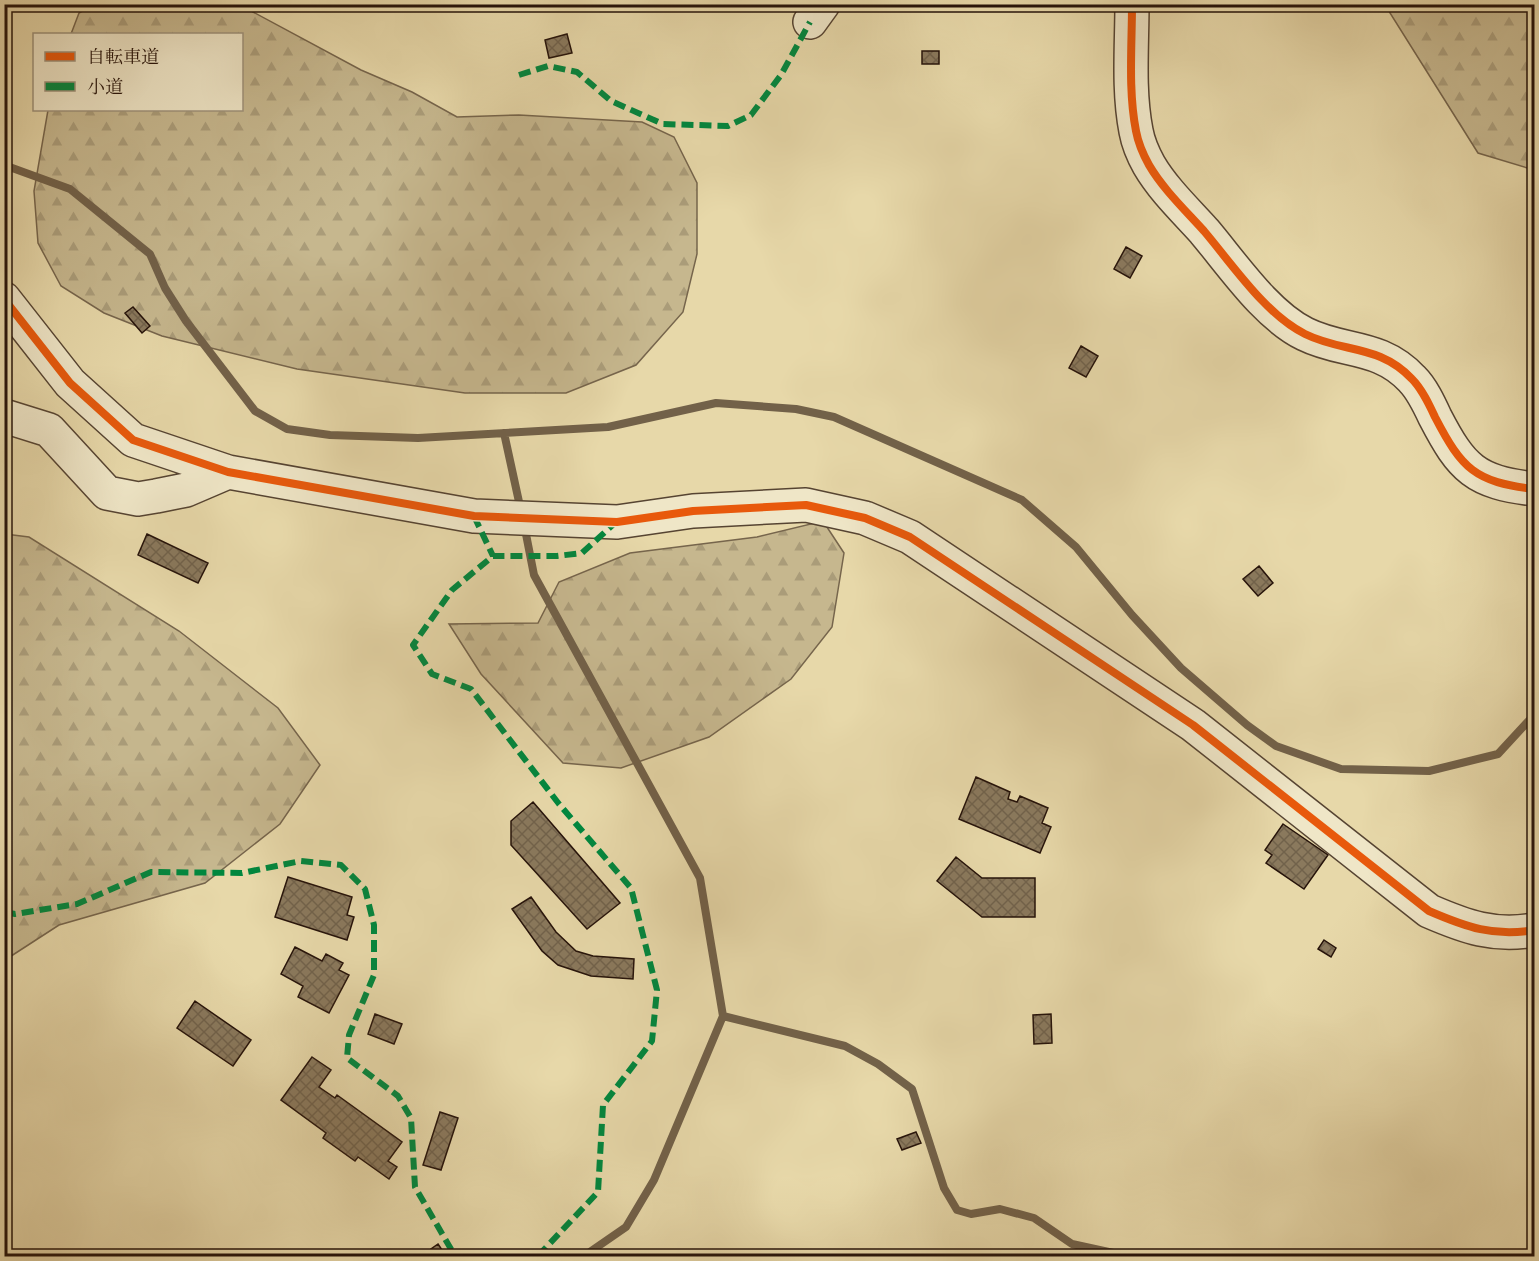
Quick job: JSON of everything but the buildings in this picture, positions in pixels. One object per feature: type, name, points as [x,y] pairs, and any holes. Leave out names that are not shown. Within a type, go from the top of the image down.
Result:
[{"type":"street","points":[[1132,4],[1132,92],[1136,133],[1149,165],[1169,191],[1276,315],[1304,333],[1324,342],[1377,353],[1412,378],[1427,400],[1454,452],[1468,468],[1487,479],[1510,486],[1534,489]]},
{"type":"street","points":[[7,307],[70,383],[133,440],[228,472],[474,516],[617,522],[693,511],[806,505],[865,518],[901,533],[1193,725],[1429,911],[1468,928],[1512,934],[1534,930]]},
{"type":"street","points":[[4,416],[49,430],[107,492],[138,499],[186,490],[228,472]]},
{"type":"green space","points":[[93,5],[240,5],[361,70],[412,92],[457,117],[519,115],[642,122],[674,137],[697,183],[697,254],[683,312],[636,365],[566,393],[465,393],[297,369],[162,336],[104,313],[61,286],[38,243],[34,191],[48,111],[243,111],[243,33],[71,33],[79,13]]},
{"type":"green space","points":[[1385,5],[1534,5],[1534,170],[1478,153]]},
{"type":"green space","points":[[823,521],[844,553],[832,627],[791,679],[709,737],[621,768],[563,763],[481,674],[449,624],[538,623],[559,582],[630,553],[757,537]]},
{"type":"green space","points":[[5,534],[29,537],[179,631],[278,708],[320,765],[280,824],[205,883],[59,925],[5,960]]},
{"type":"waterway","points":[[4,165],[70,189],[150,254],[165,288],[186,321],[255,411],[287,429],[330,435],[418,438],[608,427],[716,403],[796,409],[834,417],[1022,500],[1076,547],[1132,615],[1181,668],[1247,725],[1276,746],[1341,769],[1429,771],[1498,754],[1534,715]]},
{"type":"waterway","points":[[504,433],[521,511]]},
{"type":"waterway","points":[[524,524],[534,575],[700,878],[723,1016],[654,1180],[626,1227],[584,1256]]},
{"type":"waterway","points":[[723,1016],[845,1046],[878,1064],[912,1089],[944,1188],[957,1210],[971,1214],[1000,1209],[1034,1218],[1072,1244],[1127,1256]]},
{"type":"marked path","points":[[519,75],[548,66],[577,72],[611,101],[663,124],[728,126],[751,115],[781,75],[810,22]]},
{"type":"marked path","points":[[474,516],[493,556]]},
{"type":"marked path","points":[[538,1256],[598,1192],[603,1105],[652,1041],[657,990],[631,888],[559,804],[471,689],[432,674],[413,645],[452,590],[493,556],[557,556],[582,553],[616,522]]},
{"type":"marked path","points":[[4,912],[15,914],[77,904],[151,872],[242,873],[301,861],[341,865],[365,889],[374,925],[374,975],[349,1035],[347,1058],[398,1096],[411,1118],[415,1187],[455,1256]]},
{"type":"marked path","points":[[1391,1256],[1419,1253],[1434,1256]]},
{"type":"cycle path","points":[[1132,4],[1131,84],[1136,131],[1147,161],[1168,191],[1250,288],[1277,315],[1305,334],[1319,340],[1374,354],[1399,368],[1419,387],[1445,435],[1472,470],[1497,482],[1534,489]]},
{"type":"cycle path","points":[[4,299],[70,383],[133,440],[228,472],[474,516],[617,522],[693,511],[806,505],[865,518],[910,537],[1193,725],[1429,911],[1480,929],[1506,932],[1534,930]]}]
